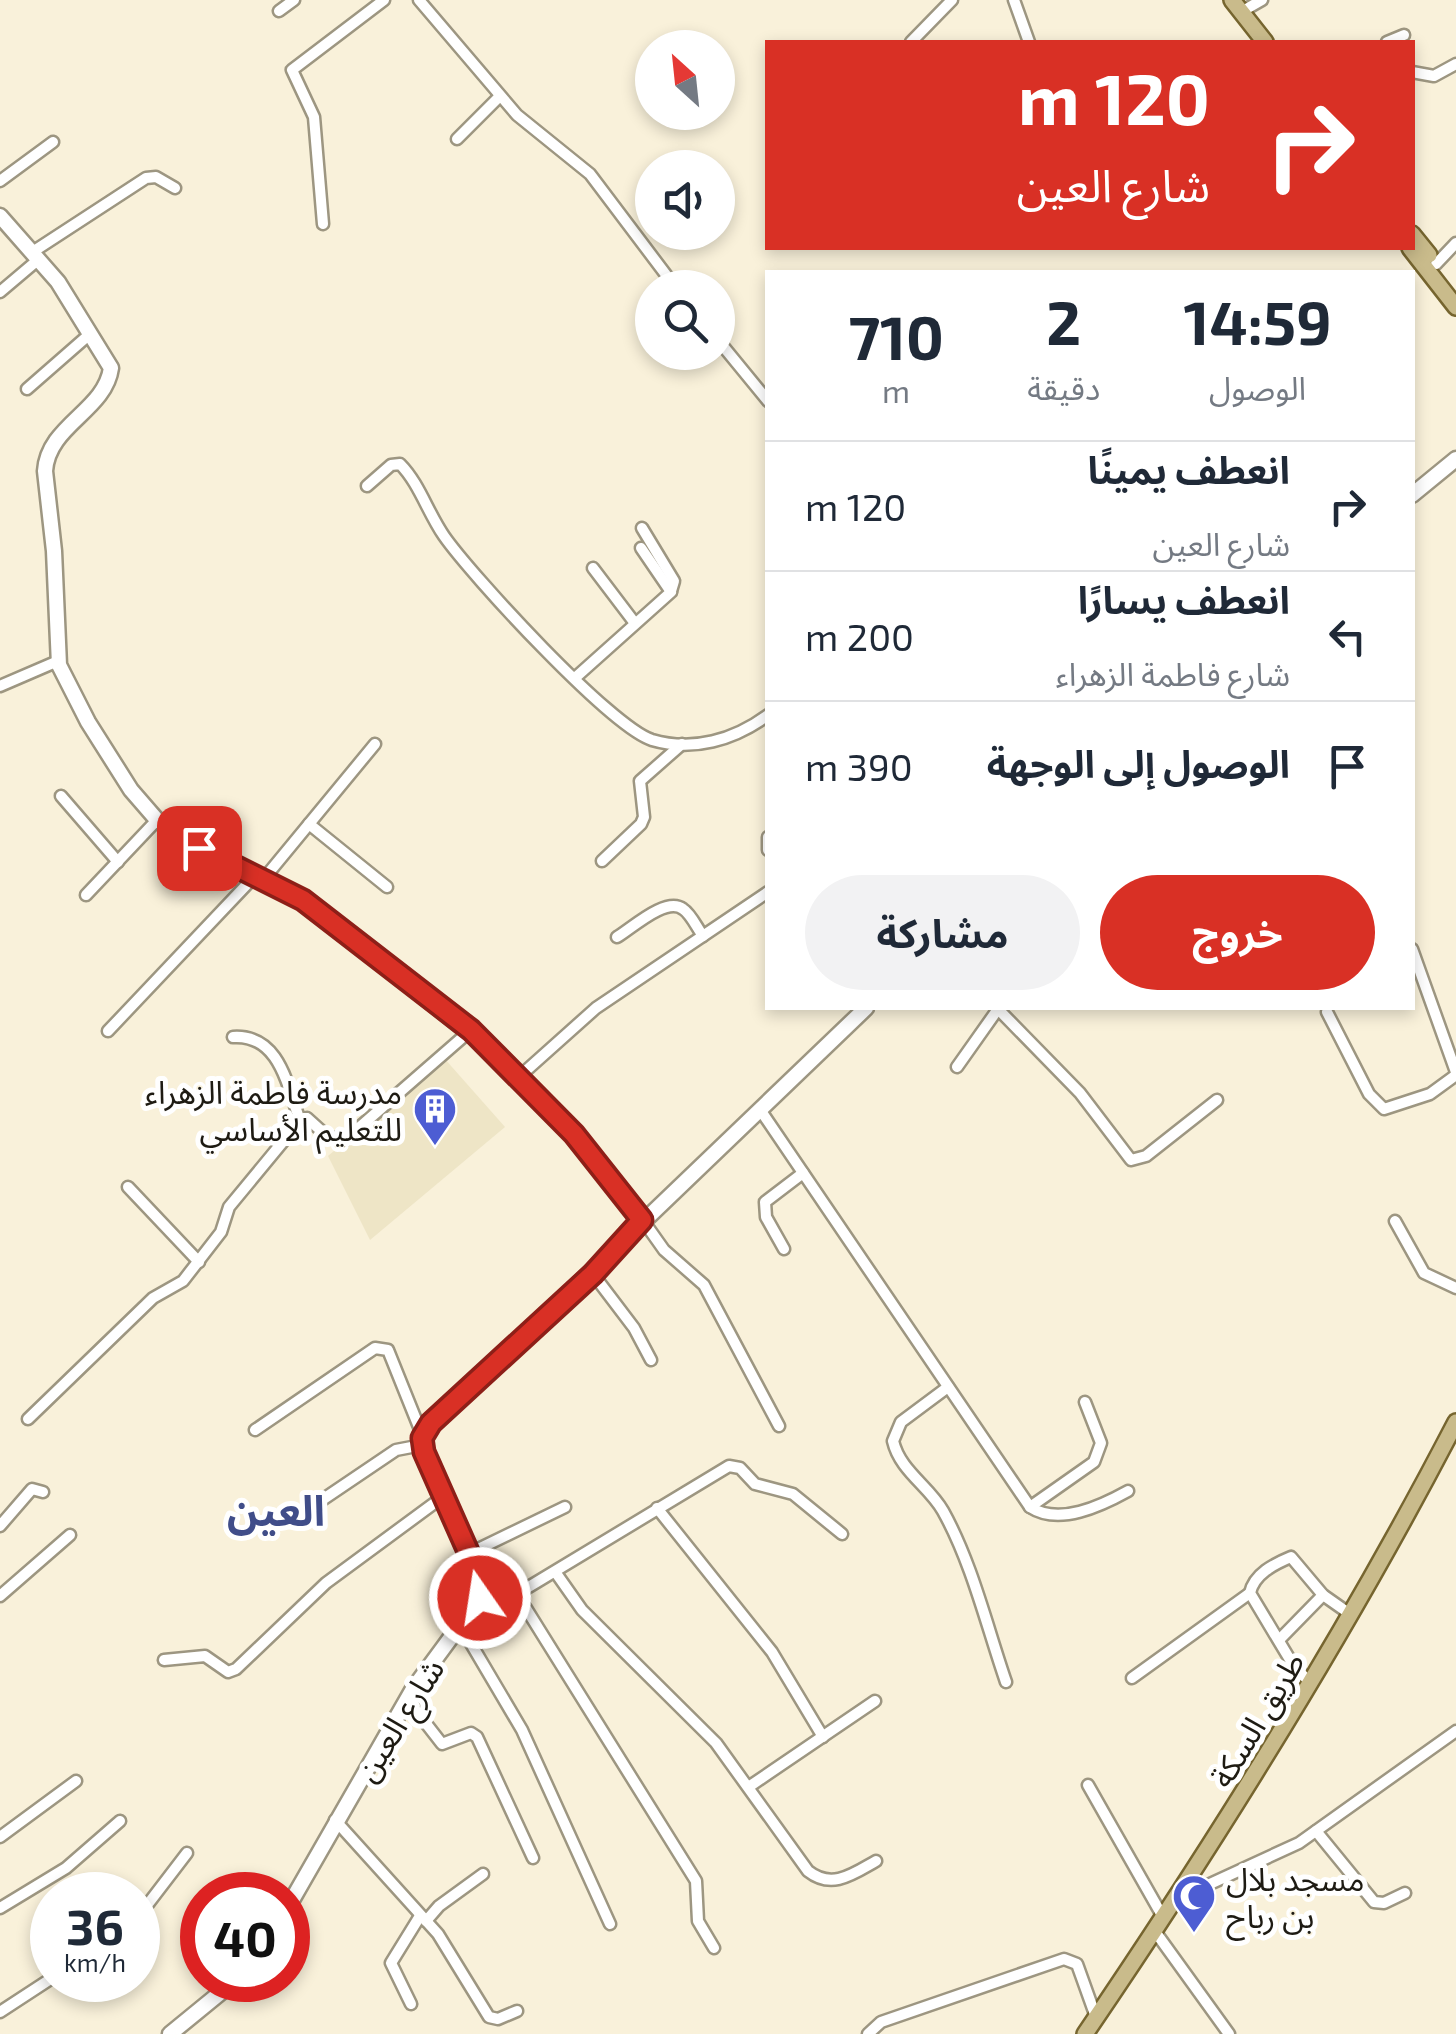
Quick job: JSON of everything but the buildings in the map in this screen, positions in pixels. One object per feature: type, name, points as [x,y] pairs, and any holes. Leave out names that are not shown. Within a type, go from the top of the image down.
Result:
[{"type":"main road","points":[[1219,0],[1250,40]]},
{"type":"main road","points":[[1237,6],[1263,40]]},
{"type":"main road","points":[[1415,238],[1456,290]]},
{"type":"main road","points":[[1412,250],[1456,307]]},
{"type":"main road","name":"طريق السكة","points":[[1085,2034],[1209,1851],[1350,1614],[1456,1422]]},
{"type":"street","points":[[279,11],[294,0]]},
{"type":"street","points":[[322,224],[314,118],[292,70],[384,0]]},
{"type":"street","points":[[419,0],[517,116],[590,174],[662,270]]},
{"type":"street","points":[[914,40],[952,0]]},
{"type":"street","points":[[1014,0],[1028,40]]},
{"type":"street","points":[[1237,6],[1262,0]]},
{"type":"street","points":[[1392,40],[1404,35]]},
{"type":"street","points":[[1415,73],[1434,76],[1456,64]]},
{"type":"street","points":[[457,139],[500,96]]},
{"type":"street","points":[[0,181],[53,142]]},
{"type":"street","points":[[0,292],[36,255],[146,178],[156,178],[175,188]]},
{"type":"street","points":[[0,216],[36,255],[109,361],[110,377],[61,433],[46,458],[58,661],[66,684],[130,790],[157,820],[258,880],[303,900],[471,1030],[520,1076],[587,1149],[664,1250],[704,1285],[779,1426]]},
{"type":"street","points":[[1436,264],[1456,243]]},
{"type":"street","points":[[27,389],[92,333]]},
{"type":"street","points":[[735,361],[765,397]]},
{"type":"street","points":[[1415,493],[1456,459]]},
{"type":"street","points":[[367,486],[391,464],[400,464],[444,536],[516,620],[644,737],[682,744],[725,738],[765,717]]},
{"type":"street","points":[[576,677],[671,592],[674,582],[642,528]]},
{"type":"street","points":[[641,548],[671,592]]},
{"type":"street","points":[[594,568],[634,622]]},
{"type":"street","points":[[0,686],[58,661]]},
{"type":"street","points":[[108,1031],[258,880],[375,744]]},
{"type":"street","points":[[602,861],[641,824],[644,817],[640,782],[682,744]]},
{"type":"street","points":[[62,796],[118,862]]},
{"type":"street","points":[[86,895],[157,820]]},
{"type":"street","points":[[309,824],[387,887]]},
{"type":"street","points":[[520,1076],[596,1008],[765,894]]},
{"type":"street","points":[[617,938],[661,910],[675,906],[683,908],[703,936]]},
{"type":"street","points":[[1327,1012],[1369,1094],[1384,1110],[1430,1094],[1456,1074],[1415,958]]},
{"type":"street","points":[[291,1521],[396,1450],[422,1441],[458,1395],[593,1274],[642,1220],[864,1010]]},
{"type":"street","points":[[957,1067],[997,1010]]},
{"type":"street","points":[[1000,1010],[1080,1093],[1132,1160],[1146,1156],[1217,1100]]},
{"type":"street","points":[[28,1420],[153,1298],[182,1282],[220,1232],[228,1207],[300,1121],[307,1118],[328,1137],[346,1139],[471,1030]]},
{"type":"street","points":[[232,1037],[252,1036],[266,1043],[300,1121]]},
{"type":"street","points":[[761,1110],[1030,1507],[1044,1514],[1082,1512],[1128,1491]]},
{"type":"street","points":[[784,1250],[764,1207],[772,1194],[803,1173]]},
{"type":"street","points":[[128,1187],[199,1262]]},
{"type":"street","points":[[1395,1220],[1424,1273],[1456,1288]]},
{"type":"street","points":[[593,1274],[634,1328],[651,1360]]},
{"type":"street","points":[[255,1430],[375,1348],[388,1350],[482,1583],[480,1598],[517,1594],[729,1466],[740,1468],[755,1484],[794,1494],[842,1534]]},
{"type":"street","points":[[948,1387],[901,1422],[893,1442],[908,1471],[936,1500],[952,1529],[1006,1682]]},
{"type":"street","points":[[1030,1507],[1094,1462],[1101,1443],[1085,1402]]},
{"type":"street","points":[[0,1526],[32,1489],[43,1492]]},
{"type":"street","points":[[164,1660],[206,1656],[228,1672],[236,1669],[326,1583],[444,1496]]},
{"type":"street","points":[[470,1553],[565,1508]]},
{"type":"street","points":[[657,1508],[772,1652],[823,1736]]},
{"type":"street","points":[[0,1596],[70,1535]]},
{"type":"street","points":[[1132,1678],[1250,1593],[1258,1576],[1291,1558],[1323,1595],[1350,1614]]},
{"type":"street","points":[[556,1572],[582,1610],[668,1692],[750,1786],[814,1876],[837,1880],[876,1861]]},
{"type":"street","points":[[1250,1593],[1310,1683]]},
{"type":"street","points":[[517,1594],[696,1881],[698,1920],[714,1948]]},
{"type":"street","points":[[1279,1640],[1323,1595]]},
{"type":"street","name":"شارع العين","points":[[307,1872],[407,1699],[480,1598]]},
{"type":"street","points":[[460,1625],[522,1730],[610,1924]]},
{"type":"street","points":[[407,1699],[442,1744],[470,1733],[477,1737],[533,1858]]},
{"type":"street","points":[[750,1786],[875,1701]]},
{"type":"street","points":[[1174,1900],[1276,1856],[1456,1730]]},
{"type":"street","points":[[0,1836],[76,1781]]},
{"type":"street","points":[[1088,1784],[1158,1924],[1230,2034]]},
{"type":"street","points":[[0,1908],[66,1868],[120,1820]]},
{"type":"street","points":[[335,1820],[444,1941],[489,2016],[498,2020],[517,2011]]},
{"type":"street","points":[[1316,1831],[1374,1902],[1405,1893]]},
{"type":"street","points":[[160,1888],[187,1853]]},
{"type":"street","points":[[411,2004],[391,1963],[423,1919],[484,1874]]},
{"type":"street","points":[[868,2034],[881,2022],[1064,1959],[1077,1964],[1096,2017]]},
{"type":"street","points":[[0,2012],[30,1992]]},
{"type":"street","points":[[170,2034],[209,2002]]},
{"type":"shaded area","points":[[444,1058],[505,1127],[370,1240],[328,1156]]},
{"type":"place","name":"مدرسة فاطمة الزهراء للتعليم الأساسي","points":[[435,1147]]},
{"type":"place","name":"مسجد بلال بن رباح","points":[[1194,1934]]},
{"type":"district","name":"العين","points":[[276,1509]]},
{"type":"route","points":[[199,848],[303,900],[471,1030],[574,1134],[642,1220],[593,1274],[458,1395],[422,1438],[424,1452],[482,1583],[480,1598]]}]
